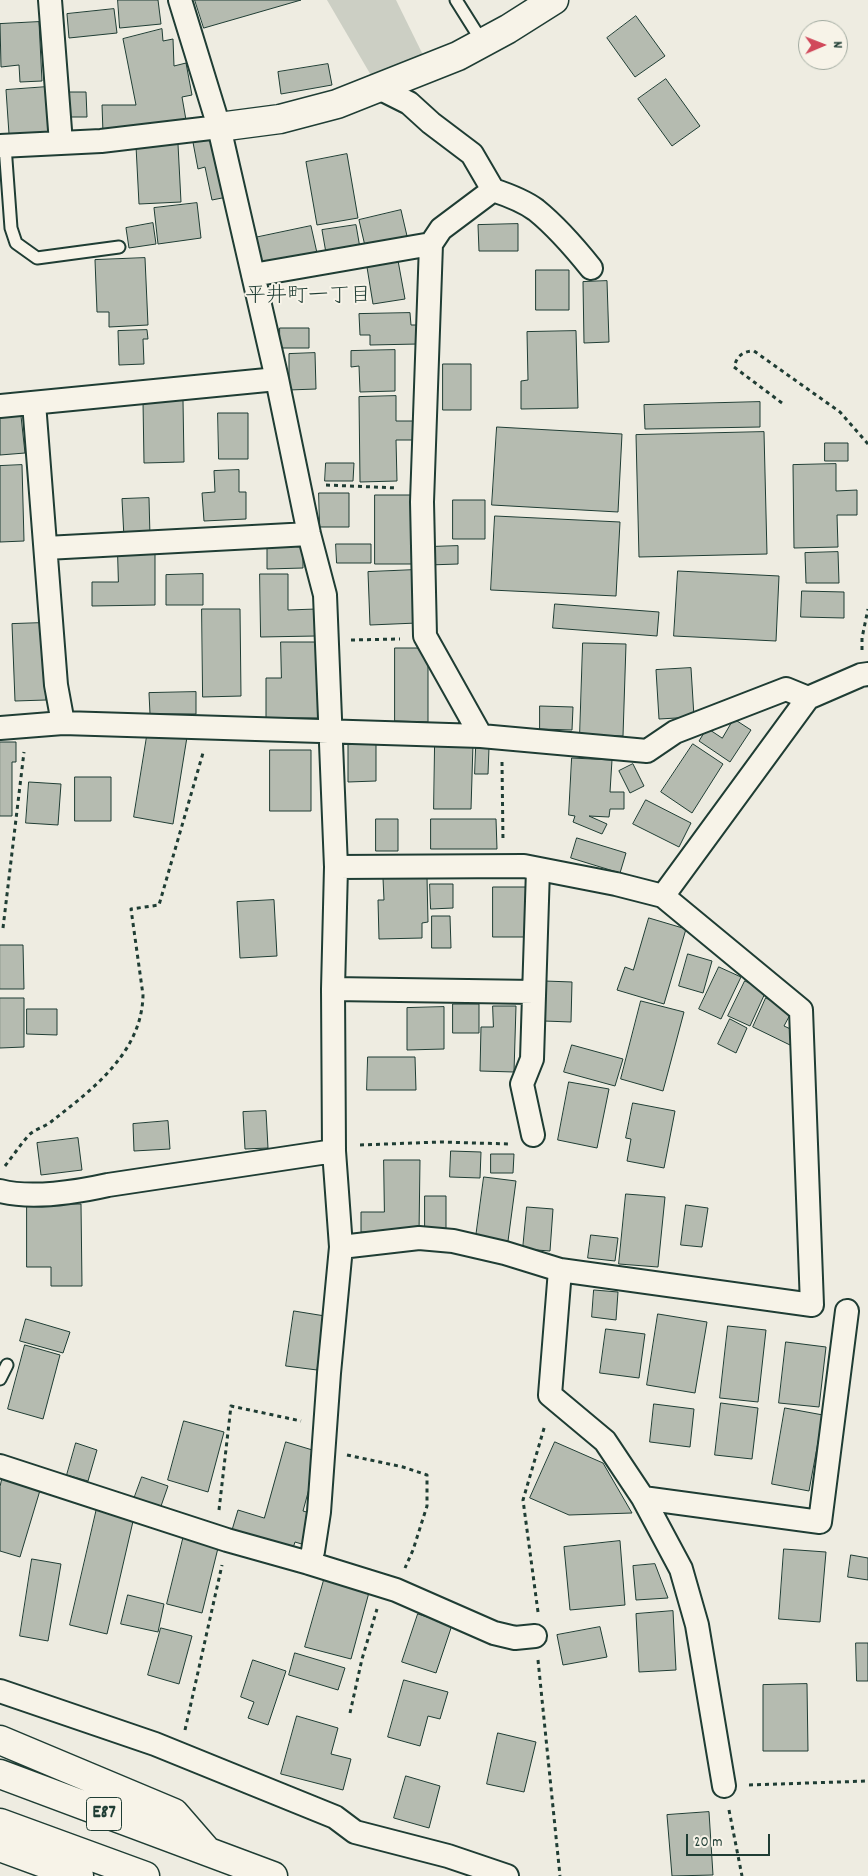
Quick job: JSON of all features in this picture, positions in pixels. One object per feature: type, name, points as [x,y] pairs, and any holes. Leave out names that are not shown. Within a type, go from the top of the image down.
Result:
[{"type":"main road","points":[[218,127],[280,119],[337,104],[458,56],[554,0]]},
{"type":"main road","points":[[0,1740],[174,1813],[209,1853]]},
{"type":"main road","name":"E87","points":[[0,1774],[273,1876]]},
{"type":"main road","name":"E87","points":[[0,1823],[145,1876]]},
{"type":"main road","points":[[0,1846],[80,1876]]},
{"type":"street","points":[[50,0],[61,143]]},
{"type":"street","points":[[180,0],[218,127],[277,379],[309,534],[325,595],[332,730],[336,867],[333,989],[334,1149],[341,1248],[320,1512],[309,1563]]},
{"type":"street","points":[[379,88],[409,103],[432,124],[472,154],[494,190],[511,196],[536,210],[575,248],[591,268]]},
{"type":"street","points":[[3,146],[101,141],[218,127]]},
{"type":"street","points":[[492,737],[425,636],[422,490],[431,244],[441,228],[494,190]]},
{"type":"street","points":[[253,275],[431,244]]},
{"type":"street","points":[[0,406],[277,379]]},
{"type":"street","points":[[34,403],[56,685],[63,723]]},
{"type":"street","points":[[46,548],[309,534]]},
{"type":"street","points":[[663,896],[808,698],[865,674]]},
{"type":"street","points":[[0,728],[63,723],[332,730],[492,737],[647,751],[675,732],[786,690],[808,698]]},
{"type":"street","points":[[336,867],[524,866],[616,884],[663,896],[801,1010],[812,1305],[560,1270],[453,1241],[419,1238],[341,1248]]},
{"type":"street","points":[[533,1135],[522,1084],[532,1059],[538,869]]},
{"type":"street","points":[[333,989],[534,992]]},
{"type":"street","points":[[0,1191],[13,1194],[79,1192],[108,1185],[334,1149]]},
{"type":"street","points":[[560,1270],[550,1395],[605,1441],[643,1498],[681,1569],[694,1616],[724,1786]]},
{"type":"street","points":[[643,1498],[820,1522],[847,1311]]},
{"type":"street","points":[[0,1466],[222,1538],[390,1588],[494,1634],[514,1638],[535,1636]]},
{"type":"street","points":[[0,1691],[155,1744],[335,1817],[355,1832],[448,1856],[507,1876]]},
{"type":"lane","points":[[456,0],[483,43]]},
{"type":"lane","points":[[3,146],[11,228],[16,243],[37,258],[119,247]]},
{"type":"lane","points":[[0,1379],[7,1366]]},
{"type":"path","points":[[782,403],[734,367],[736,360],[746,351],[754,351],[840,412],[868,444]]},
{"type":"path","points":[[299,484],[422,490]]},
{"type":"path","points":[[865,674],[862,638],[868,609]]},
{"type":"path","points":[[327,641],[400,639],[425,636]]},
{"type":"path","points":[[3,928],[27,725]]},
{"type":"path","points":[[0,1172],[30,1134],[46,1126],[90,1091],[121,1059],[139,1024],[143,1006],[143,995],[131,909],[159,905],[210,728]]},
{"type":"path","points":[[492,737],[503,866]]},
{"type":"path","points":[[334,1149],[440,1142],[510,1144]]},
{"type":"path","points":[[555,1400],[549,1411],[523,1500],[541,1630],[535,1636],[560,1876]]},
{"type":"path","points":[[180,1755],[222,1538],[231,1406],[326,1427]]},
{"type":"path","points":[[324,1452],[403,1467],[426,1475],[427,1506],[413,1550],[390,1588],[362,1659],[350,1713]]},
{"type":"path","points":[[742,1876],[724,1786],[868,1781]]},
{"type":"shaded area","points":[[327,0],[396,0],[424,57],[372,77]]},
{"type":"building","points":[[118,0],[158,0],[161,24],[120,28]]},
{"type":"building","points":[[195,0],[301,0],[204,28]]},
{"type":"building","points":[[114,9],[117,33],[69,38],[67,14]]},
{"type":"building","points":[[636,16],[665,56],[635,77],[607,38]]},
{"type":"building","points":[[39,22],[42,81],[20,82],[19,65],[1,67],[0,24]]},
{"type":"building","points":[[162,29],[163,41],[173,39],[174,66],[186,63],[192,95],[182,97],[186,120],[103,133],[102,105],[136,105],[123,39]]},
{"type":"building","points":[[328,64],[332,85],[281,94],[278,72]]},
{"type":"building","points":[[666,79],[700,126],[672,146],[638,99]]},
{"type":"building","points":[[47,87],[51,132],[9,134],[6,90]]},
{"type":"building","points":[[65,92],[86,92],[87,117],[66,117]]},
{"type":"building","points":[[214,132],[227,197],[212,200],[205,167],[198,169],[192,137]]},
{"type":"building","points":[[178,144],[181,202],[139,204],[136,146]]},
{"type":"building","points":[[347,154],[358,218],[317,225],[306,162]]},
{"type":"building","points":[[197,203],[201,238],[158,244],[154,208]]},
{"type":"building","points":[[401,210],[407,236],[365,246],[359,220]]},
{"type":"building","points":[[153,223],[156,244],[129,248],[126,228]]},
{"type":"building","points":[[518,224],[518,251],[479,251],[478,225]]},
{"type":"building","points":[[356,225],[360,248],[326,253],[322,230]]},
{"type":"building","points":[[311,226],[317,253],[259,265],[254,238]]},
{"type":"building","points":[[397,255],[405,299],[373,304],[366,261]]},
{"type":"building","points":[[145,258],[148,325],[109,327],[109,312],[97,312],[95,260]]},
{"type":"building","points":[[536,270],[569,270],[569,310],[536,310]]},
{"type":"building","points":[[607,281],[609,342],[584,343],[583,282]]},
{"type":"building","points":[[410,313],[411,325],[418,325],[418,344],[370,345],[370,335],[360,335],[359,314]]},
{"type":"building","points":[[280,328],[309,328],[309,348],[280,348]]},
{"type":"building","points":[[147,330],[148,339],[143,339],[144,364],[119,365],[118,331]]},
{"type":"building","points":[[576,331],[578,408],[521,409],[521,381],[528,380],[527,332]]},
{"type":"building","points":[[395,350],[395,391],[360,392],[359,366],[351,367],[351,351]]},
{"type":"building","points":[[315,353],[316,389],[289,390],[289,354]]},
{"type":"building","points":[[443,364],[471,364],[471,410],[443,410]]},
{"type":"building","points":[[396,396],[396,421],[414,421],[415,440],[396,440],[397,481],[360,482],[359,397]]},
{"type":"building","points":[[183,400],[184,462],[144,463],[143,401]]},
{"type":"building","points":[[760,402],[760,427],[645,429],[644,405]]},
{"type":"building","points":[[218,413],[248,413],[248,459],[219,459]]},
{"type":"building","points":[[21,416],[25,453],[0,455],[0,418]]},
{"type":"building","points":[[497,427],[622,434],[618,512],[492,505]]},
{"type":"building","points":[[764,432],[767,554],[639,557],[636,435]]},
{"type":"building","points":[[825,443],[848,443],[848,461],[825,461]]},
{"type":"building","points":[[326,463],[354,463],[353,481],[325,481]]},
{"type":"building","points":[[836,464],[836,491],[857,490],[857,515],[837,515],[838,547],[794,548],[793,465]]},
{"type":"building","points":[[22,465],[24,541],[0,542],[0,466]]},
{"type":"building","points":[[239,470],[239,492],[246,492],[246,519],[204,521],[202,493],[215,492],[214,471]]},
{"type":"building","points":[[319,493],[349,493],[349,527],[320,527]]},
{"type":"building","points":[[375,495],[415,495],[415,564],[375,564]]},
{"type":"building","points":[[149,498],[150,537],[124,538],[122,499]]},
{"type":"building","points":[[453,500],[485,500],[485,539],[453,539]]},
{"type":"building","points":[[495,516],[620,522],[616,596],[491,590]]},
{"type":"building","points":[[303,541],[303,568],[267,569],[267,542]]},
{"type":"building","points":[[336,544],[371,544],[371,563],[337,563]]},
{"type":"building","points":[[458,546],[458,564],[428,565],[428,547]]},
{"type":"building","points":[[838,552],[839,583],[806,583],[805,553]]},
{"type":"building","points":[[118,554],[155,554],[155,605],[92,606],[92,582],[118,582]]},
{"type":"building","points":[[415,570],[417,623],[370,625],[368,572]]},
{"type":"building","points":[[678,571],[779,576],[776,641],[674,636]]},
{"type":"building","points":[[203,574],[203,605],[166,605],[166,575]]},
{"type":"building","points":[[260,574],[288,574],[288,610],[316,609],[316,636],[261,637]]},
{"type":"building","points":[[802,591],[844,592],[844,618],[801,617]]},
{"type":"building","points":[[555,604],[659,612],[657,636],[553,628]]},
{"type":"building","points":[[202,609],[240,609],[241,696],[203,697]]},
{"type":"building","points":[[43,623],[46,700],[15,701],[12,624]]},
{"type":"building","points":[[281,642],[318,642],[318,718],[266,718],[266,678],[281,678]]},
{"type":"building","points":[[583,643],[626,644],[623,736],[580,735]]},
{"type":"building","points":[[395,648],[428,648],[428,722],[395,721]]},
{"type":"building","points":[[691,668],[694,717],[659,719],[656,670]]},
{"type":"building","points":[[196,692],[196,714],[150,714],[149,693]]},
{"type":"building","points":[[540,706],[573,707],[572,730],[540,729]]},
{"type":"building","points":[[734,719],[751,730],[730,762],[699,741],[707,728],[722,738]]},
{"type":"building","points":[[148,730],[187,737],[173,824],[134,817]]},
{"type":"building","points":[[0,742],[16,742],[16,762],[12,762],[12,816],[0,816]]},
{"type":"building","points":[[435,743],[473,744],[471,809],[434,809]]},
{"type":"building","points":[[376,744],[376,781],[348,782],[348,745]]},
{"type":"building","points":[[693,744],[723,764],[692,813],[661,792]]},
{"type":"building","points":[[476,748],[489,748],[488,774],[475,774]]},
{"type":"building","points":[[270,750],[311,750],[311,811],[270,811]]},
{"type":"building","points":[[572,758],[612,760],[610,792],[624,792],[624,809],[610,809],[609,817],[589,816],[607,824],[602,834],[573,822],[575,816],[569,815]]},
{"type":"building","points":[[633,764],[644,786],[630,793],[619,771]]},
{"type":"building","points":[[75,777],[111,777],[111,821],[75,821]]},
{"type":"building","points":[[29,782],[61,784],[58,825],[26,823]]},
{"type":"building","points":[[646,800],[691,823],[679,847],[633,824]]},
{"type":"building","points":[[376,819],[398,819],[398,851],[376,851]]},
{"type":"building","points":[[431,819],[496,819],[497,849],[431,849]]},
{"type":"building","points":[[577,838],[626,853],[620,873],[571,858]]},
{"type":"building","points":[[427,877],[428,922],[422,923],[422,938],[379,939],[378,900],[384,900],[383,878]]},
{"type":"building","points":[[430,884],[453,884],[453,908],[431,909]]},
{"type":"building","points":[[493,887],[526,887],[526,937],[493,937]]},
{"type":"building","points":[[274,900],[277,956],[240,958],[237,902]]},
{"type":"building","points":[[432,916],[450,916],[451,948],[432,948]]},
{"type":"building","points":[[649,918],[686,929],[664,1004],[617,990],[625,967],[633,970]]},
{"type":"building","points":[[0,945],[23,945],[24,989],[0,989]]},
{"type":"building","points":[[688,954],[712,961],[703,993],[679,986]]},
{"type":"building","points":[[719,967],[741,977],[721,1019],[699,1009]]},
{"type":"building","points":[[545,981],[572,982],[571,1022],[544,1021]]},
{"type":"building","points":[[745,981],[766,991],[750,1026],[728,1016]]},
{"type":"building","points":[[0,998],[24,998],[24,1047],[0,1048]]},
{"type":"building","points":[[766,998],[792,1011],[784,1026],[797,1032],[790,1045],[753,1027]]},
{"type":"building","points":[[641,1001],[684,1012],[663,1091],[621,1079]]},
{"type":"building","points":[[453,1004],[479,1004],[479,1033],[453,1033]]},
{"type":"building","points":[[493,1006],[516,1006],[514,1072],[480,1071],[481,1027],[493,1027]]},
{"type":"building","points":[[444,1007],[444,1049],[407,1050],[407,1008]]},
{"type":"building","points":[[27,1009],[57,1009],[57,1035],[27,1034]]},
{"type":"building","points":[[730,1019],[747,1028],[736,1053],[718,1044]]},
{"type":"building","points":[[572,1045],[623,1059],[615,1086],[564,1072]]},
{"type":"building","points":[[368,1057],[415,1057],[416,1090],[367,1090]]},
{"type":"building","points":[[569,1082],[609,1089],[597,1148],[558,1140]]},
{"type":"building","points":[[633,1103],[675,1111],[664,1168],[627,1161],[631,1139],[626,1138]]},
{"type":"building","points":[[266,1111],[268,1148],[245,1149],[243,1112]]},
{"type":"building","points":[[168,1121],[170,1149],[134,1151],[133,1124]]},
{"type":"building","points":[[78,1138],[82,1170],[41,1175],[37,1143]]},
{"type":"building","points":[[451,1151],[481,1152],[480,1178],[450,1177]]},
{"type":"building","points":[[491,1154],[514,1154],[513,1173],[491,1173]]},
{"type":"building","points":[[384,1160],[420,1160],[419,1233],[361,1232],[361,1212],[384,1212]]},
{"type":"building","points":[[484,1177],[516,1181],[508,1241],[476,1237]]},
{"type":"building","points":[[626,1194],[665,1197],[658,1267],[619,1264]]},
{"type":"building","points":[[425,1196],[446,1196],[446,1230],[425,1230]]},
{"type":"building","points":[[27,1204],[81,1204],[82,1286],[51,1286],[51,1267],[27,1267]]},
{"type":"building","points":[[686,1205],[708,1208],[702,1247],[681,1245]]},
{"type":"building","points":[[527,1207],[553,1209],[550,1251],[523,1249]]},
{"type":"building","points":[[591,1235],[618,1238],[615,1261],[588,1258]]},
{"type":"building","points":[[594,1290],[618,1292],[616,1320],[592,1317]]},
{"type":"building","points":[[294,1311],[325,1316],[317,1370],[286,1366]]},
{"type":"building","points":[[658,1314],[707,1322],[695,1393],[647,1385]]},
{"type":"building","points":[[26,1319],[70,1332],[63,1353],[20,1341]]},
{"type":"building","points":[[728,1326],[766,1330],[758,1402],[720,1398]]},
{"type":"building","points":[[606,1329],[645,1334],[639,1378],[600,1373]]},
{"type":"building","points":[[786,1342],[826,1347],[819,1407],[779,1403]]},
{"type":"building","points":[[25,1345],[60,1355],[43,1419],[8,1409]]},
{"type":"building","points":[[721,1403],[758,1408],[752,1459],[715,1455]]},
{"type":"building","points":[[654,1404],[694,1409],[690,1447],[650,1442]]},
{"type":"building","points":[[785,1408],[823,1415],[809,1491],[772,1484]]},
{"type":"building","points":[[184,1421],[224,1432],[208,1492],[168,1480]]},
{"type":"building","points":[[286,1442],[319,1452],[303,1511],[314,1514],[305,1545],[295,1542],[293,1548],[232,1530],[238,1510],[264,1518]]},
{"type":"building","points":[[555,1442],[603,1463],[632,1513],[569,1515],[530,1498]]},
{"type":"building","points":[[76,1443],[97,1450],[88,1481],[67,1475]]},
{"type":"building","points":[[3,1475],[41,1487],[20,1557],[0,1551],[0,1487]]},
{"type":"building","points":[[142,1477],[168,1486],[160,1509],[134,1499]]},
{"type":"building","points":[[97,1508],[134,1517],[107,1634],[70,1625]]},
{"type":"building","points":[[184,1535],[219,1544],[202,1613],[167,1604]]},
{"type":"building","points":[[620,1541],[625,1605],[570,1610],[564,1547]]},
{"type":"building","points":[[784,1549],[826,1552],[820,1622],[779,1619]]},
{"type":"building","points":[[851,1555],[868,1558],[868,1580],[848,1577]]},
{"type":"building","points":[[32,1559],[61,1564],[48,1641],[20,1636]]},
{"type":"building","points":[[655,1564],[668,1598],[636,1600],[633,1566]]},
{"type":"building","points":[[326,1573],[371,1585],[351,1659],[305,1647]]},
{"type":"building","points":[[128,1595],[164,1604],[158,1632],[121,1624]]},
{"type":"building","points":[[673,1611],[676,1670],[639,1672],[636,1614]]},
{"type":"building","points":[[418,1614],[452,1625],[436,1673],[402,1662]]},
{"type":"building","points":[[600,1627],[607,1657],[563,1665],[557,1635]]},
{"type":"building","points":[[161,1628],[192,1636],[179,1684],[148,1675]]},
{"type":"building","points":[[856,1643],[868,1643],[868,1681],[857,1681]]},
{"type":"building","points":[[295,1653],[345,1668],[338,1690],[289,1675]]},
{"type":"building","points":[[253,1660],[286,1671],[268,1725],[248,1718],[254,1702],[241,1697]]},
{"type":"building","points":[[404,1680],[448,1692],[440,1719],[428,1716],[420,1746],[388,1737]]},
{"type":"building","points":[[807,1684],[808,1751],[763,1751],[763,1685]]},
{"type":"building","points":[[297,1716],[338,1728],[331,1754],[351,1759],[343,1790],[281,1774]]},
{"type":"building","points":[[498,1733],[536,1742],[524,1792],[487,1784]]},
{"type":"building","points":[[406,1776],[440,1786],[429,1828],[394,1818]]},
{"type":"building","points":[[709,1812],[713,1875],[672,1876],[667,1815]]},
{"type":"district","name":"平井町一丁目","points":[[308,298]]}]
